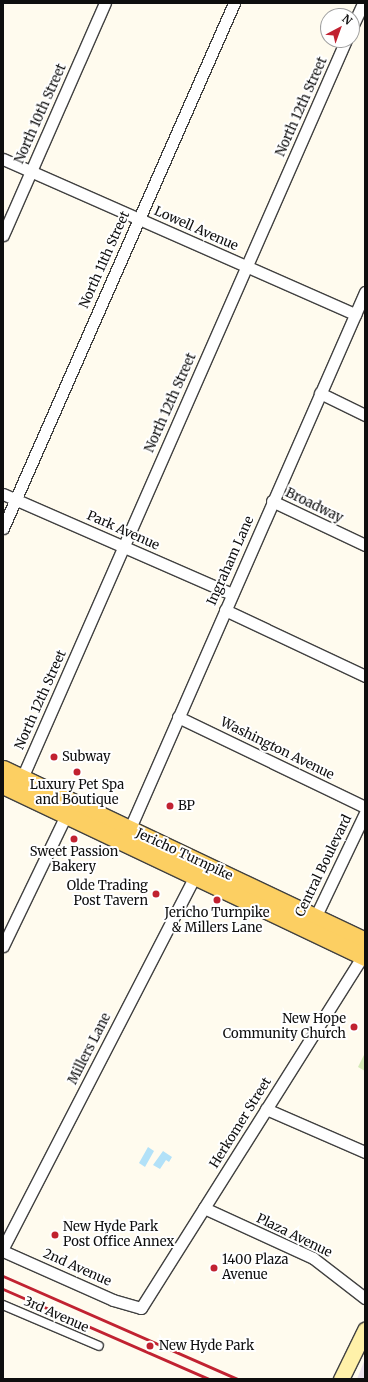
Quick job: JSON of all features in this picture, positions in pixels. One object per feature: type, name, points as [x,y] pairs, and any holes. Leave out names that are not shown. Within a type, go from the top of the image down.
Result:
[{"type":"main road","name":"Jericho Turnpike","points":[[3,768],[70,808],[312,924],[364,951]]},
{"type":"main road","points":[[3,777],[16,783],[22,778]]},
{"type":"main road","name":"Jericho Turnpike","points":[[3,785],[70,808]]},
{"type":"main road","points":[[341,1379],[365,1330]]},
{"type":"street","name":"North 10th Street","points":[[3,235],[105,3]]},
{"type":"street","name":"North 11th Street","points":[[3,528],[234,3]]},
{"type":"street","name":"North 12th Street","points":[[22,778],[342,48]]},
{"type":"street","name":"Lowell Avenue","points":[[3,159],[355,314]]},
{"type":"street","name":"Ingraham Lane","points":[[126,835],[365,292]]},
{"type":"street","points":[[320,393],[365,415]]},
{"type":"street","name":"Park Avenue","points":[[3,494],[232,594]]},
{"type":"street","name":"Broadway","points":[[272,501],[365,546]]},
{"type":"street","points":[[225,610],[365,676]]},
{"type":"street","name":"Washington Avenue","points":[[178,717],[365,807]]},
{"type":"street","points":[[3,946],[70,808]]},
{"type":"street","name":"Central Boulevard","points":[[312,924],[365,814]]},
{"type":"street","name":"Millers Lane","points":[[3,1249],[198,869]]},
{"type":"street","name":"Herkomer Street","points":[[141,1308],[364,951]]},
{"type":"street","points":[[266,1109],[365,1152]]},
{"type":"street","name":"Plaza Avenue","points":[[204,1208],[313,1258],[365,1298]]},
{"type":"street","name":"2nd Avenue","points":[[3,1249],[113,1300],[141,1308]]},
{"type":"street","name":"3rd Avenue","points":[[3,1305],[99,1346]]},
{"type":"shaded area","points":[[365,1359],[365,1379],[357,1379]]},
{"type":"green space","points":[[365,1053],[365,1071],[358,1067]]},
{"type":"water","points":[[148,1147],[154,1151],[145,1167],[139,1163]]},
{"type":"water","points":[[163,1151],[172,1157],[169,1162],[166,1160],[160,1169],[153,1165]]},
{"type":"railway","points":[[3,1276],[238,1379]]},
{"type":"railway","points":[[3,1289],[209,1379]]},
{"type":"place","name":"Subway","points":[[54,757]]},
{"type":"place","name":"Luxury Pet Spa and Boutique","points":[[77,772]]},
{"type":"place","name":"BP","points":[[170,806]]},
{"type":"place","name":"Sweet Passion Bakery","points":[[74,839]]},
{"type":"place","name":"Olde Trading Post Tavern","points":[[156,894]]},
{"type":"place","name":"Jericho Turnpike & Millers Lane","points":[[217,900]]},
{"type":"place","name":"New Hope Community Church","points":[[354,1027]]},
{"type":"place","name":"New Hyde Park Post Office Annex","points":[[55,1235]]},
{"type":"place","name":"1400 Plaza Avenue","points":[[214,1268]]},
{"type":"place","name":"New Hyde Park","points":[[150,1346]]}]
